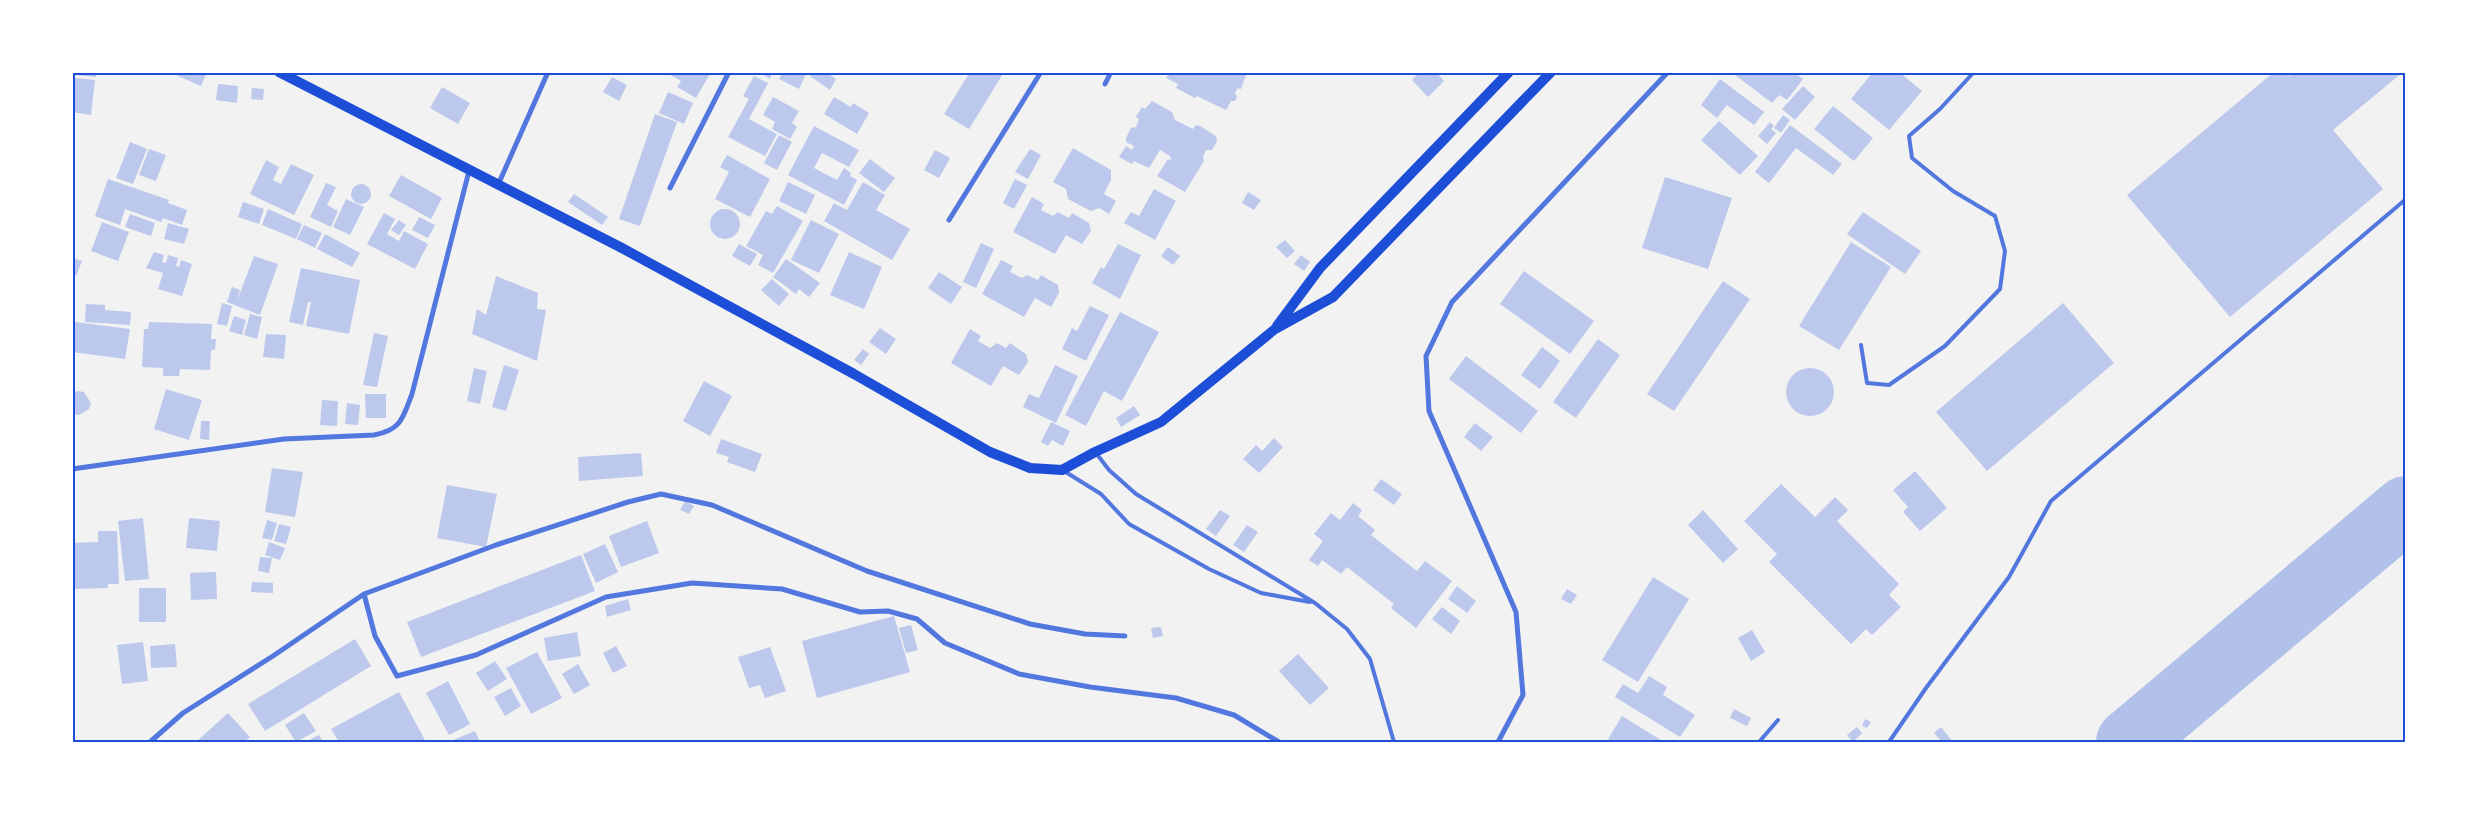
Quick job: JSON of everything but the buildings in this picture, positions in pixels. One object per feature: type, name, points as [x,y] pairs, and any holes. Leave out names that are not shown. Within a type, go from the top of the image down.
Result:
[{"type":"main road","points":[[278,72],[664,270],[854,374],[990,452],[1030,468],[1062,470],[1095,452],[1161,422],[1275,329],[1333,297],[1550,72]]},
{"type":"main road","points":[[1275,329],[1320,268],[1509,72]]},
{"type":"street","points":[[498,185],[548,72]]},
{"type":"street","points":[[670,188],[729,72]]},
{"type":"street","points":[[949,220],[1041,72]]},
{"type":"street","points":[[1105,84],[1111,72]]},
{"type":"street","points":[[1498,742],[1523,695],[1516,612],[1429,411],[1426,356],[1452,302],[1668,72]]},
{"type":"street","points":[[72,469],[284,439],[374,436],[389,433],[400,423],[412,394],[469,171]]},
{"type":"street","points":[[150,742],[183,713],[273,656],[364,594],[496,545],[628,502],[661,494],[712,505],[867,570],[1021,622],[1085,634],[1125,636]]},
{"type":"street","points":[[364,594],[375,636],[397,676],[476,655],[606,597],[692,583],[772,588],[782,589],[860,612],[888,611],[917,619],[945,643],[1019,674],[1090,687],[1176,698],[1234,716],[1279,742]]},
{"type":"lane","points":[[1861,346],[1866,365],[1867,382],[1889,385],[1945,346],[2000,289],[2005,252],[1995,216],[1952,191],[1912,158],[1909,136],[1940,109],[1974,72]]},
{"type":"lane","points":[[1889,742],[1926,688],[2009,577],[2051,501],[2406,199]]},
{"type":"lane","points":[[1095,452],[1109,470],[1136,494],[1315,603],[1346,629],[1370,659],[1394,742]]},
{"type":"lane","points":[[1062,470],[1101,494],[1130,524],[1208,568],[1260,593],[1315,603]]},
{"type":"lane","points":[[1759,742],[1778,720]]},
{"type":"taxiway","points":[[2129,742],[2406,509]]}]
